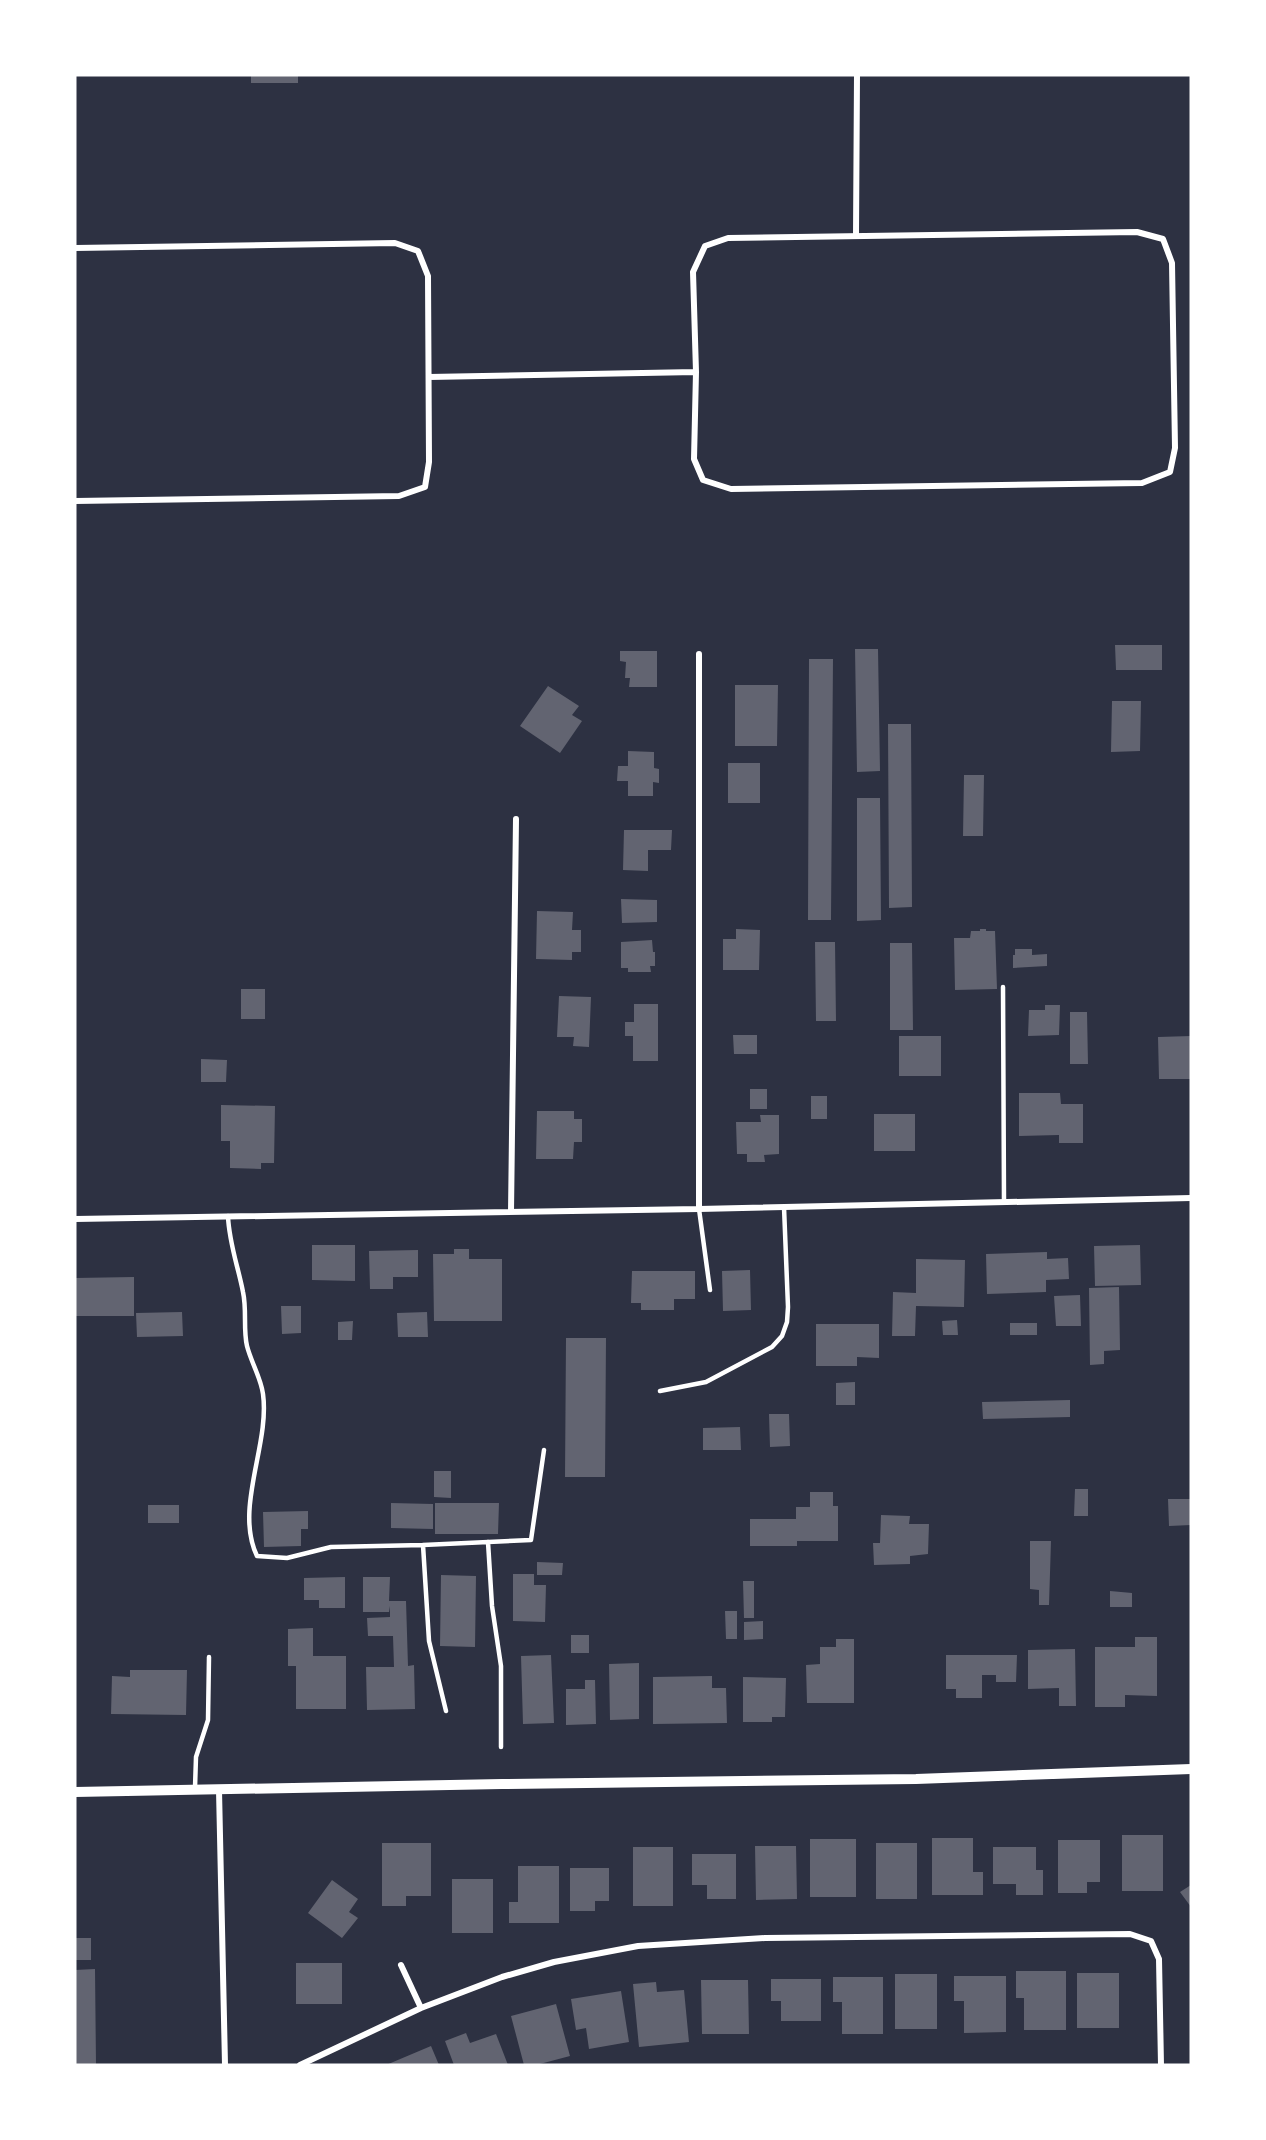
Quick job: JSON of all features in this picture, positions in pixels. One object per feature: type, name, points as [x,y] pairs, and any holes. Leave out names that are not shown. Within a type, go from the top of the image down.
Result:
[{"type":"street","points":[[855,235],[857,75]]},
{"type":"street","points":[[1137,232],[1163,239],[1172,263],[1175,448],[1170,472],[1142,483],[731,489],[703,480],[694,459],[696,372],[693,272],[705,246],[728,238],[1137,232]]},
{"type":"street","points":[[75,248],[395,243],[418,251],[428,276],[429,377],[429,462],[425,487],[399,496],[75,501]]},
{"type":"street","points":[[429,377],[696,372]]},
{"type":"street","points":[[699,654],[699,1209]]},
{"type":"street","points":[[511,1212],[516,819]]},
{"type":"street","points":[[75,1219],[1191,1198]]},
{"type":"street","points":[[75,1792],[916,1779],[1191,1769]]},
{"type":"street","points":[[219,1790],[225,2065]]},
{"type":"street","points":[[300,2065],[421,2008],[492,1980],[554,1962],[638,1946],[777,1938],[1130,1934],[1150,1941],[1159,1959],[1161,2065]]},
{"type":"street","points":[[401,1965],[421,2008]]},
{"type":"lane","points":[[1003,987],[1004,1202]]},
{"type":"lane","points":[[660,1391],[706,1382],[772,1347],[782,1336],[787,1322],[788,1307],[784,1207]]},
{"type":"lane","points":[[699,1209],[710,1290]]},
{"type":"lane","points":[[228,1216],[228,1236],[244,1294],[247,1345],[263,1394],[262,1431],[249,1514],[252,1545],[257,1556],[287,1558],[331,1547],[531,1540],[544,1450]]},
{"type":"lane","points":[[488,1542],[492,1606],[501,1666],[501,1747]]},
{"type":"lane","points":[[423,1545],[429,1641],[446,1711]]},
{"type":"lane","points":[[195,1791],[196,1757],[208,1720],[209,1657]]},
{"type":"building","points":[[251,75],[298,75],[298,83],[251,83]]},
{"type":"building","points":[[1115,645],[1162,645],[1162,670],[1116,670]]},
{"type":"building","points":[[855,649],[878,649],[880,771],[857,772]]},
{"type":"building","points":[[620,651],[657,651],[657,687],[629,687],[630,678],[625,678],[626,662],[620,661]]},
{"type":"building","points":[[809,659],[833,659],[831,920],[808,920]]},
{"type":"building","points":[[735,685],[778,685],[777,746],[735,746]]},
{"type":"building","points":[[548,686],[579,706],[572,715],[582,721],[560,753],[520,726]]},
{"type":"building","points":[[1112,701],[1141,701],[1140,751],[1111,752]]},
{"type":"building","points":[[888,724],[911,724],[912,907],[889,908]]},
{"type":"building","points":[[628,751],[654,752],[654,768],[659,769],[659,783],[653,782],[653,796],[628,796],[628,781],[617,781],[618,766],[628,766]]},
{"type":"building","points":[[728,763],[760,763],[760,803],[728,803]]},
{"type":"building","points":[[964,775],[984,775],[983,836],[963,836]]},
{"type":"building","points":[[857,798],[880,798],[881,920],[857,921]]},
{"type":"building","points":[[624,830],[672,830],[671,850],[648,850],[648,871],[623,870]]},
{"type":"building","points":[[621,899],[657,900],[657,922],[622,923]]},
{"type":"building","points":[[537,911],[573,912],[572,930],[581,930],[581,952],[572,952],[572,960],[536,959]]},
{"type":"building","points":[[736,929],[760,930],[759,970],[723,970],[723,939],[736,939]]},
{"type":"building","points":[[980,929],[995,931],[997,989],[955,990],[954,938],[970,938],[971,931],[980,931]]},
{"type":"building","points":[[652,940],[655,966],[650,966],[651,972],[628,972],[628,968],[621,968],[621,942]]},
{"type":"building","points":[[815,942],[835,942],[836,1021],[816,1021]]},
{"type":"building","points":[[890,943],[912,943],[913,1030],[890,1030]]},
{"type":"building","points":[[1015,949],[1032,949],[1032,955],[1047,954],[1047,966],[1013,968]]},
{"type":"building","points":[[241,989],[265,989],[265,1019],[241,1019]]},
{"type":"building","points":[[559,996],[591,997],[589,1047],[573,1046],[574,1037],[557,1037]]},
{"type":"building","points":[[634,1004],[658,1004],[658,1061],[633,1061],[633,1036],[625,1036],[625,1022],[634,1022]]},
{"type":"building","points":[[1045,1005],[1060,1005],[1059,1035],[1028,1036],[1029,1010],[1045,1010]]},
{"type":"building","points":[[1070,1012],[1087,1012],[1088,1064],[1070,1064]]},
{"type":"building","points":[[733,1035],[757,1035],[757,1054],[734,1054]]},
{"type":"building","points":[[899,1036],[941,1036],[941,1076],[899,1076]]},
{"type":"building","points":[[1191,1036],[1191,1079],[1159,1079],[1158,1037]]},
{"type":"building","points":[[201,1059],[227,1060],[226,1082],[201,1082]]},
{"type":"building","points":[[750,1089],[767,1089],[767,1109],[750,1109]]},
{"type":"building","points":[[1019,1093],[1060,1093],[1061,1104],[1083,1104],[1083,1143],[1059,1143],[1059,1135],[1019,1136]]},
{"type":"building","points":[[811,1096],[827,1096],[827,1119],[811,1119]]},
{"type":"building","points":[[221,1105],[275,1106],[274,1163],[261,1163],[261,1169],[230,1168],[230,1141],[221,1141]]},
{"type":"building","points":[[537,1111],[574,1111],[574,1119],[582,1119],[582,1142],[574,1142],[573,1159],[536,1159]]},
{"type":"building","points":[[874,1114],[915,1114],[915,1151],[874,1151]]},
{"type":"building","points":[[760,1115],[779,1115],[779,1154],[764,1155],[765,1162],[747,1162],[747,1154],[737,1154],[736,1122],[761,1122]]},
{"type":"building","points":[[312,1245],[355,1245],[355,1281],[312,1280]]},
{"type":"building","points":[[1140,1245],[1141,1285],[1095,1286],[1094,1246]]},
{"type":"building","points":[[454,1249],[469,1249],[469,1259],[502,1259],[502,1321],[434,1321],[433,1254],[454,1254]]},
{"type":"building","points":[[418,1250],[418,1277],[393,1277],[393,1289],[370,1289],[369,1251]]},
{"type":"building","points":[[1047,1252],[1047,1259],[1068,1258],[1069,1279],[1046,1280],[1046,1292],[987,1294],[986,1254]]},
{"type":"building","points":[[916,1259],[965,1260],[964,1307],[916,1306],[915,1336],[892,1336],[893,1292],[916,1293]]},
{"type":"building","points":[[750,1270],[751,1310],[723,1311],[722,1271]]},
{"type":"building","points":[[632,1271],[695,1271],[695,1299],[674,1299],[674,1310],[641,1310],[641,1303],[631,1303]]},
{"type":"building","points":[[134,1277],[134,1316],[75,1316],[75,1278]]},
{"type":"building","points":[[1119,1287],[1120,1350],[1104,1351],[1104,1364],[1090,1365],[1089,1288]]},
{"type":"building","points":[[1080,1295],[1081,1326],[1056,1326],[1054,1296]]},
{"type":"building","points":[[281,1306],[301,1306],[301,1333],[282,1334]]},
{"type":"building","points":[[182,1312],[183,1336],[137,1337],[136,1313]]},
{"type":"building","points":[[427,1312],[428,1337],[398,1337],[397,1313]]},
{"type":"building","points":[[957,1320],[958,1335],[943,1335],[942,1321]]},
{"type":"building","points":[[353,1321],[352,1340],[338,1340],[338,1322]]},
{"type":"building","points":[[1010,1323],[1037,1323],[1037,1335],[1010,1335]]},
{"type":"building","points":[[816,1324],[879,1324],[879,1358],[857,1357],[857,1366],[816,1366]]},
{"type":"building","points":[[566,1338],[606,1338],[605,1477],[565,1477]]},
{"type":"building","points":[[855,1382],[855,1405],[836,1405],[836,1383]]},
{"type":"building","points":[[1070,1400],[1070,1417],[983,1419],[982,1402]]},
{"type":"building","points":[[769,1414],[789,1414],[790,1446],[770,1447]]},
{"type":"building","points":[[740,1427],[741,1450],[703,1450],[703,1428]]},
{"type":"building","points":[[434,1471],[451,1471],[451,1498],[434,1497]]},
{"type":"building","points":[[1075,1489],[1088,1489],[1088,1516],[1074,1516]]},
{"type":"building","points":[[810,1492],[833,1492],[833,1506],[838,1506],[838,1541],[797,1541],[797,1546],[750,1546],[750,1519],[796,1519],[796,1507],[810,1507]]},
{"type":"building","points":[[1168,1499],[1191,1499],[1191,1525],[1169,1526]]},
{"type":"building","points":[[391,1503],[433,1504],[433,1529],[391,1528]]},
{"type":"building","points":[[435,1503],[499,1503],[498,1534],[435,1534]]},
{"type":"building","points":[[148,1505],[179,1505],[179,1523],[148,1523]]},
{"type":"building","points":[[308,1511],[308,1529],[301,1529],[301,1546],[264,1547],[263,1512]]},
{"type":"building","points":[[881,1515],[910,1516],[909,1524],[929,1524],[928,1554],[910,1556],[910,1564],[874,1565],[873,1543],[880,1543]]},
{"type":"building","points":[[1030,1541],[1051,1541],[1049,1605],[1039,1605],[1039,1590],[1030,1589]]},
{"type":"building","points":[[537,1562],[563,1563],[562,1575],[537,1575]]},
{"type":"building","points":[[513,1574],[534,1574],[534,1585],[546,1585],[545,1622],[513,1621]]},
{"type":"building","points":[[441,1575],[476,1576],[475,1647],[440,1646]]},
{"type":"building","points":[[345,1577],[345,1608],[319,1608],[319,1600],[304,1600],[304,1578]]},
{"type":"building","points":[[363,1577],[390,1577],[389,1601],[406,1601],[408,1666],[414,1665],[415,1709],[367,1710],[366,1667],[394,1667],[393,1636],[368,1636],[367,1618],[390,1617],[390,1606],[389,1612],[363,1612]]},
{"type":"building","points":[[743,1581],[754,1581],[754,1618],[744,1618]]},
{"type":"building","points":[[1110,1591],[1132,1593],[1132,1607],[1110,1607]]},
{"type":"building","points":[[725,1611],[737,1611],[737,1639],[726,1639]]},
{"type":"building","points":[[763,1621],[763,1639],[744,1640],[744,1622]]},
{"type":"building","points":[[313,1628],[313,1656],[346,1656],[346,1709],[296,1709],[296,1666],[288,1666],[288,1629]]},
{"type":"building","points":[[571,1635],[589,1635],[589,1653],[571,1653]]},
{"type":"building","points":[[1135,1637],[1157,1637],[1157,1696],[1125,1695],[1125,1707],[1095,1707],[1095,1647],[1135,1647]]},
{"type":"building","points":[[836,1639],[854,1639],[854,1703],[807,1703],[806,1665],[820,1664],[820,1647],[836,1647]]},
{"type":"building","points":[[1075,1649],[1076,1706],[1059,1706],[1059,1688],[1028,1689],[1028,1650]]},
{"type":"building","points":[[551,1655],[554,1723],[523,1724],[521,1656]]},
{"type":"building","points":[[946,1655],[1017,1655],[1016,1682],[996,1682],[996,1675],[982,1675],[982,1698],[956,1698],[956,1689],[946,1689]]},
{"type":"building","points":[[639,1663],[639,1719],[610,1720],[609,1664]]},
{"type":"building","points":[[130,1670],[187,1670],[186,1715],[111,1714],[112,1676],[130,1677]]},
{"type":"building","points":[[712,1676],[712,1688],[726,1688],[727,1723],[653,1724],[653,1677]]},
{"type":"building","points":[[743,1677],[786,1678],[785,1717],[772,1717],[772,1722],[743,1722]]},
{"type":"building","points":[[585,1680],[595,1680],[596,1724],[566,1725],[566,1689],[585,1689]]},
{"type":"building","points":[[1122,1835],[1163,1835],[1163,1891],[1122,1891]]},
{"type":"building","points":[[932,1838],[973,1838],[973,1872],[983,1872],[983,1895],[932,1895]]},
{"type":"building","points":[[810,1839],[856,1839],[856,1897],[810,1897]]},
{"type":"building","points":[[1058,1840],[1100,1840],[1100,1882],[1087,1882],[1087,1893],[1058,1893]]},
{"type":"building","points":[[382,1843],[431,1843],[431,1896],[406,1896],[406,1906],[382,1906]]},
{"type":"building","points":[[876,1843],[917,1843],[917,1899],[876,1899]]},
{"type":"building","points":[[755,1846],[796,1846],[797,1899],[756,1900]]},
{"type":"building","points":[[633,1847],[673,1847],[673,1906],[633,1906]]},
{"type":"building","points":[[993,1847],[1036,1847],[1036,1870],[1043,1870],[1043,1895],[1016,1895],[1016,1884],[993,1884]]},
{"type":"building","points":[[692,1854],[736,1854],[736,1899],[707,1899],[707,1885],[692,1885]]},
{"type":"building","points":[[518,1866],[559,1866],[559,1923],[509,1923],[509,1902],[518,1902]]},
{"type":"building","points":[[570,1868],[609,1868],[609,1901],[595,1901],[595,1911],[570,1911]]},
{"type":"building","points":[[452,1879],[493,1879],[493,1933],[452,1933]]},
{"type":"building","points":[[332,1880],[358,1899],[349,1912],[358,1918],[342,1938],[308,1913]]},
{"type":"building","points":[[1191,1885],[1191,1907],[1180,1892]]},
{"type":"building","points":[[75,1938],[91,1938],[91,1960],[75,1960]]},
{"type":"building","points":[[296,1963],[342,1963],[342,2004],[296,2004]]},
{"type":"building","points":[[95,1969],[96,2065],[75,2065],[75,1970]]},
{"type":"building","points":[[1016,1971],[1066,1971],[1066,2030],[1024,2030],[1024,1998],[1016,1998]]},
{"type":"building","points":[[1077,1973],[1119,1973],[1119,2028],[1077,2028]]},
{"type":"building","points":[[895,1974],[937,1974],[937,2029],[895,2029]]},
{"type":"building","points":[[954,1976],[1006,1976],[1006,2032],[964,2033],[964,2001],[954,2001]]},
{"type":"building","points":[[833,1977],[883,1977],[883,2034],[842,2034],[842,2002],[833,2002]]},
{"type":"building","points":[[771,1979],[821,1979],[821,2021],[781,2021],[781,2001],[771,2001]]},
{"type":"building","points":[[701,1980],[748,1980],[749,2034],[702,2034]]},
{"type":"building","points":[[656,1982],[657,1992],[684,1990],[689,2042],[639,2047],[633,1984]]},
{"type":"building","points":[[621,1991],[629,2042],[589,2049],[586,2028],[576,2030],[571,1999]]},
{"type":"building","points":[[556,2004],[570,2056],[536,2065],[524,2065],[511,2016]]},
{"type":"building","points":[[466,2033],[470,2043],[496,2034],[508,2065],[454,2065],[445,2041]]},
{"type":"building","points":[[431,2046],[439,2065],[386,2065]]}]
